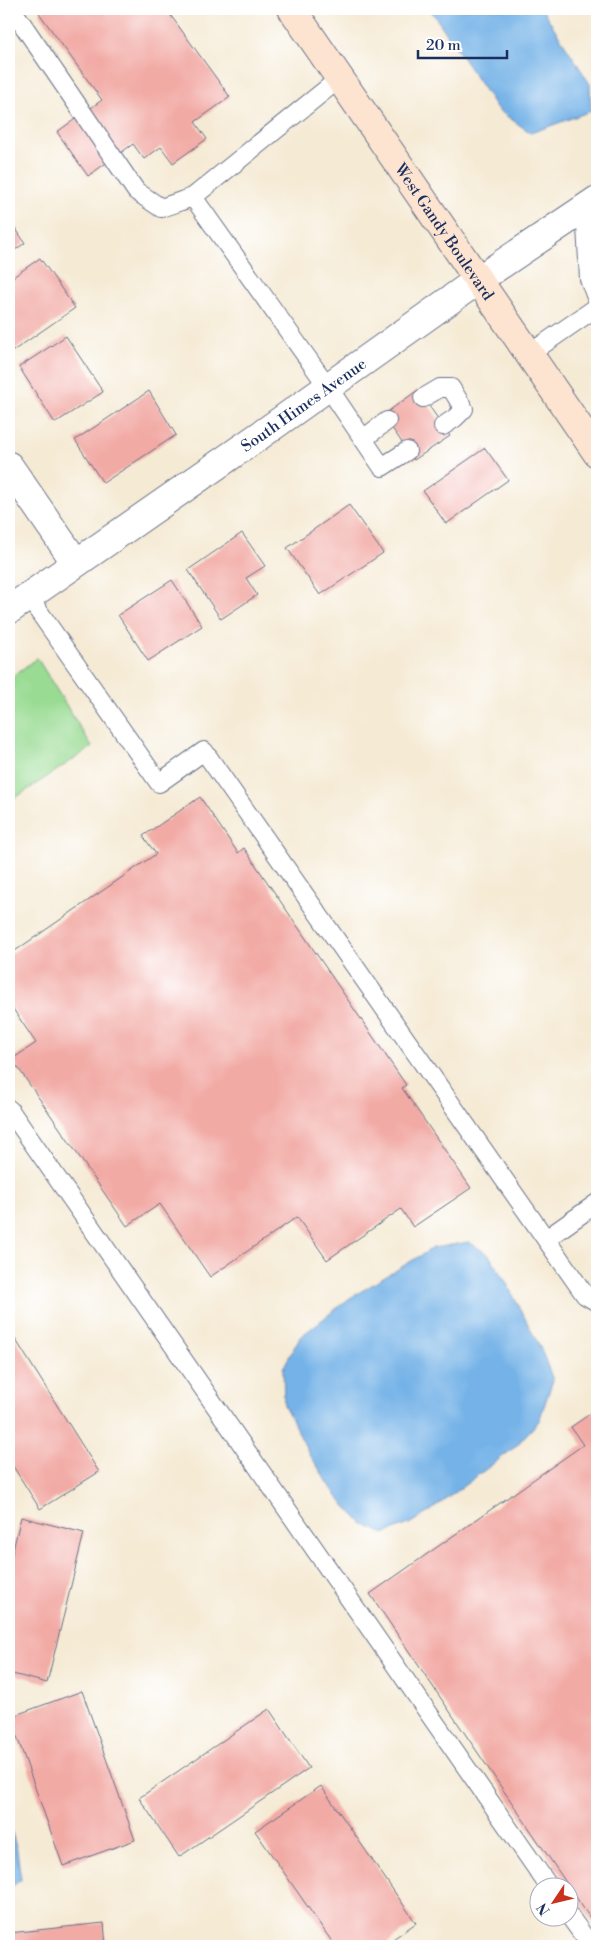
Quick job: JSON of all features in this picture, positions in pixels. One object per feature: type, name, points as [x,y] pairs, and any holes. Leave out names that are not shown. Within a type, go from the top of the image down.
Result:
[{"type":"main road","name":"West Gandy Boulevard","points":[[292,9],[529,354],[594,441]]},
{"type":"street","name":"South Himes Avenue","points":[[19,603],[478,280],[591,204]]},
{"type":"street","points":[[9,466],[76,563]]},
{"type":"lane","points":[[12,9],[136,191],[162,208],[193,197],[340,78]]},
{"type":"lane","points":[[193,197],[328,387],[382,467],[407,451]]},
{"type":"lane","points":[[591,204],[589,280],[597,300]]},
{"type":"lane","points":[[529,354],[597,307]]},
{"type":"lane","points":[[423,398],[440,388],[451,388],[464,409],[443,426]]},
{"type":"lane","points":[[363,439],[387,422]]},
{"type":"lane","points":[[19,603],[159,783],[204,751],[546,1239],[586,1295],[597,1302]]},
{"type":"lane","points":[[9,1109],[543,1878]]},
{"type":"lane","points":[[546,1239],[597,1203]]},
{"type":"lane","points":[[578,1928],[591,1946]]},
{"type":"green space","points":[[37,658],[92,747],[9,802],[9,679]]},
{"type":"water","points":[[430,9],[542,9],[590,84],[591,111],[531,133],[498,110]]},
{"type":"water","points":[[469,1242],[489,1255],[506,1282],[541,1349],[553,1380],[539,1421],[514,1448],[429,1512],[409,1524],[384,1534],[363,1524],[338,1498],[310,1455],[284,1405],[283,1368],[300,1337],[350,1298],[433,1248]]},
{"type":"water","points":[[9,1823],[17,1850],[21,1880],[9,1888]]},
{"type":"building","points":[[45,9],[166,9],[230,97],[195,122],[207,139],[173,163],[161,147],[144,159],[133,144],[88,176],[57,132],[102,100],[39,13]]},
{"type":"building","points":[[9,218],[25,243],[9,254]]},
{"type":"building","points":[[40,258],[75,308],[10,353],[9,280]]},
{"type":"building","points":[[66,336],[103,392],[55,423],[19,367]]},
{"type":"building","points":[[418,390],[450,436],[414,460],[383,415]]},
{"type":"building","points":[[149,391],[176,435],[103,483],[75,440]]},
{"type":"building","points":[[485,448],[508,480],[446,524],[423,491]]},
{"type":"building","points":[[349,505],[383,553],[320,595],[287,548]]},
{"type":"building","points":[[242,533],[265,566],[246,578],[257,595],[221,619],[188,570]]},
{"type":"building","points":[[172,580],[202,626],[148,661],[118,615]]},
{"type":"building","points":[[200,797],[238,853],[244,848],[406,1085],[402,1088],[471,1188],[413,1227],[401,1209],[327,1260],[297,1217],[210,1277],[160,1204],[127,1226],[12,1059],[36,1043],[9,1003],[9,955],[156,854],[143,836]]},
{"type":"building","points":[[14,1337],[99,1472],[40,1509],[9,1460],[9,1340]]},
{"type":"building","points":[[597,1409],[597,1928],[578,1900],[578,1878],[563,1878],[370,1594],[583,1445],[571,1427]]},
{"type":"building","points":[[21,1517],[84,1533],[47,1683],[9,1673],[9,1566]]},
{"type":"building","points":[[82,1691],[135,1840],[63,1866],[10,1717]]},
{"type":"building","points":[[269,1709],[309,1768],[179,1857],[139,1798]]},
{"type":"building","points":[[321,1786],[416,1923],[383,1946],[335,1946],[255,1831]]},
{"type":"building","points":[[104,1923],[106,1946],[9,1946],[9,1933]]}]
